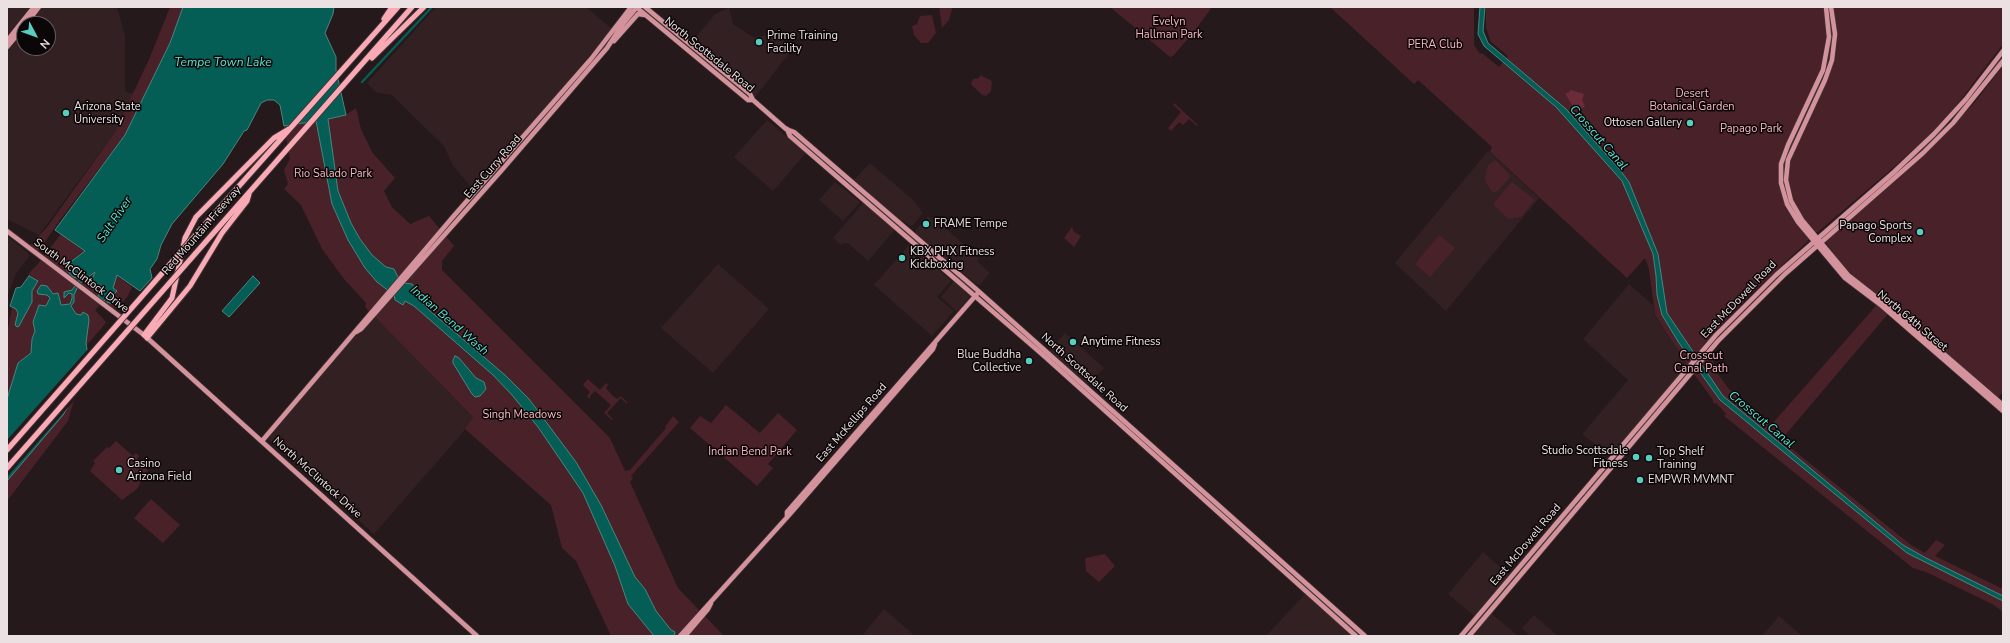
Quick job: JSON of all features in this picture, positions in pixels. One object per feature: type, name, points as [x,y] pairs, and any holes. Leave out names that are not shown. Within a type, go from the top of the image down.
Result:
[{"type":"highway","points":[[380,27],[392,7]]},
{"type":"highway","name":"Red Mountain Freeway","points":[[7,450],[398,7]]},
{"type":"highway","name":"Red Mountain Freeway","points":[[7,468],[412,7]]},
{"type":"highway","points":[[360,68],[424,7]]},
{"type":"highway","points":[[146,337],[172,298],[185,238],[196,217],[279,134],[292,127]]},
{"type":"highway","points":[[146,337],[190,286],[222,234],[247,201],[249,192]]},
{"type":"main road","points":[[7,41],[34,7]]},
{"type":"main road","points":[[32,16],[39,7]]},
{"type":"main road","name":"East Curry Road","points":[[262,441],[356,332],[358,327],[389,294],[591,59],[631,7]]},
{"type":"main road","name":"East Curry Road","points":[[402,278],[470,206],[608,48],[622,25],[636,7]]},
{"type":"main road","name":"North Scottsdale Road","points":[[636,7],[748,100],[753,100]]},
{"type":"main road","name":"North Scottsdale Road","points":[[645,7],[750,94],[753,100],[788,130],[794,132],[980,292],[1365,636]]},
{"type":"main road","points":[[1815,240],[1788,207],[1781,187],[1781,170],[1786,150],[1823,70],[1829,37],[1826,7]]},
{"type":"main road","points":[[1815,240],[1796,212],[1791,201],[1787,187],[1786,170],[1792,149],[1822,87],[1831,64],[1835,38],[1831,7]]},
{"type":"main road","points":[[608,48],[638,14],[646,15]]},
{"type":"main road","points":[[7,47],[16,36]]},
{"type":"main road","name":"East McDowell Road","points":[[1465,635],[1558,526],[1574,503],[1639,426],[1732,319],[1768,282],[1894,172],[1934,134],[1966,99],[2003,51]]},
{"type":"main road","name":"East McDowell Road","points":[[1558,526],[1578,507],[1696,368],[1753,305],[1819,244],[1916,160],[1939,138],[1984,86],[2003,60]]},
{"type":"main road","name":"North Scottsdale Road","points":[[788,130],[790,136],[976,296],[1356,636]]},
{"type":"main road","name":"South McClintock Drive","points":[[7,231],[146,337]]},
{"type":"main road","name":"North 64th Street","points":[[1815,240],[1838,271],[1882,306],[2003,411]]},
{"type":"main road","points":[[1732,319],[1753,305],[1755,299],[1768,282]]},
{"type":"main road","name":"North 64th Street","points":[[1858,286],[1888,306],[2003,405]]},
{"type":"main road","name":"East McKellips Road","points":[[685,636],[708,609],[711,603],[928,355],[935,344],[980,292]]},
{"type":"main road","name":"North McClintock Drive","points":[[146,337],[477,636]]},
{"type":"main road","points":[[1639,426],[1643,430]]},
{"type":"main road","points":[[1574,503],[1578,507]]},
{"type":"main road","name":"East McKellips Road","points":[[680,636],[705,606],[711,603]]},
{"type":"shaded area","name":"Arizona State University","points":[[7,7],[117,7],[125,35],[125,91],[128,93],[134,93],[115,132],[39,235],[7,219]]},
{"type":"shaded area","points":[[436,7],[586,7],[612,29],[475,191],[453,166],[444,146],[392,95],[376,92],[367,83]]},
{"type":"shaded area","points":[[729,8],[733,24],[753,37],[779,34],[793,48],[753,100],[690,44],[715,14]]},
{"type":"shaded area","points":[[1571,90],[1584,94],[1582,100],[1585,106],[1583,108],[1581,109],[1578,106],[1575,109],[1573,107],[1565,93],[1568,93]]},
{"type":"shaded area","points":[[767,120],[806,153],[773,191],[734,157]]},
{"type":"shaded area","points":[[1488,151],[1539,198],[1446,311],[1395,263]]},
{"type":"shaded area","points":[[870,163],[912,199],[923,213],[913,225],[910,226],[903,220],[868,261],[848,243],[841,245],[833,238],[871,194],[854,180]]},
{"type":"shaded area","points":[[835,182],[860,202],[843,221],[819,200]]},
{"type":"shaded area","points":[[928,216],[939,225],[940,223],[979,258],[977,261],[990,273],[980,285],[976,284],[916,234],[916,230]]},
{"type":"shaded area","points":[[7,236],[30,255],[16,274],[7,296]]},
{"type":"shaded area","points":[[910,244],[951,281],[937,297],[954,311],[932,336],[874,285]]},
{"type":"shaded area","points":[[718,264],[769,309],[713,373],[661,328]]},
{"type":"shaded area","points":[[954,281],[970,296],[957,312],[941,297]]},
{"type":"shaded area","points":[[1629,284],[1653,305],[1655,316],[1688,366],[1611,455],[1608,455],[1582,434],[1628,380],[1583,339]]},
{"type":"shaded area","points":[[372,314],[473,417],[463,432],[374,534],[268,439]]},
{"type":"shaded area","points":[[1065,333],[1104,368],[1088,384],[1050,352],[1050,350]]},
{"type":"shaded area","points":[[1483,552],[1509,575],[1474,616],[1448,594]]},
{"type":"shaded area","points":[[1305,594],[1352,636],[1266,636]]},
{"type":"shaded area","points":[[884,609],[915,636],[862,636]]},
{"type":"shaded area","points":[[1491,613],[1518,636],[1472,636]]},
{"type":"shaded area","points":[[1534,615],[1558,636],[1530,636],[1522,628]]},
{"type":"shaded area","points":[[1779,616],[1802,636],[1762,636]]},
{"type":"green space","points":[[170,7],[183,7],[170,43],[125,135],[60,220],[38,252],[30,246],[48,226],[115,132],[150,57]]},
{"type":"green space","points":[[939,7],[952,7],[949,20],[942,28]]},
{"type":"green space","name":"Evelyn Hallman Park","points":[[1110,7],[1212,7],[1194,32],[1173,56],[1170,57]]},
{"type":"green space","points":[[1330,7],[1474,7],[1474,45],[1480,54],[1482,53],[1499,67],[1508,56],[1491,42],[1486,28],[1486,7],[2003,7],[2003,44],[1955,107],[1929,135],[1895,166],[1818,232],[1815,232],[1807,242],[1750,295],[1703,345],[1712,355],[1715,370],[1729,389],[1772,424],[1882,299],[1851,276],[1825,242],[1935,145],[1976,101],[2003,66],[2003,392],[1998,398],[1893,308],[1781,440],[1911,545],[1925,553],[1936,540],[1945,545],[1935,556],[2003,589],[2003,612],[1992,604],[1926,572],[1913,568],[1724,416],[1726,414],[1717,404],[1713,403],[1713,400],[1688,366],[1655,315],[1649,269],[1645,258],[1627,278],[1490,152],[1492,147],[1418,80],[1414,84]]},
{"type":"green space","points":[[932,15],[936,33],[928,43],[921,43],[914,35],[912,26],[917,24],[920,16]]},
{"type":"green space","points":[[980,75],[992,81],[991,91],[986,96],[981,94],[971,84],[973,79],[979,78]]},
{"type":"green space","points":[[1174,103],[1198,125],[1197,126],[1189,119],[1183,125],[1179,122],[1171,131],[1168,128],[1181,112],[1173,105]]},
{"type":"green space","name":"Singh Meadows","points":[[356,108],[361,129],[372,152],[395,178],[384,191],[392,207],[410,224],[429,216],[454,246],[442,261],[442,270],[610,438],[625,471],[630,470],[666,428],[665,427],[673,416],[679,422],[631,476],[633,478],[630,482],[678,588],[724,636],[611,636],[576,561],[562,548],[551,505],[465,429],[473,417],[365,307],[366,303],[344,279],[322,249],[301,205],[284,189],[288,184],[284,170],[290,159],[284,126],[344,116]]},
{"type":"green space","points":[[1495,160],[1509,174],[1510,177],[1498,191],[1493,193],[1486,183],[1485,177],[1488,165]]},
{"type":"green space","points":[[1512,182],[1535,200],[1521,217],[1508,219],[1493,204]]},
{"type":"green space","points":[[1072,227],[1074,232],[1081,236],[1074,247],[1064,238]]},
{"type":"green space","points":[[61,234],[85,252],[82,252],[64,267],[80,279],[70,291],[66,297],[69,293],[72,294],[70,304],[61,305],[58,293],[39,294],[47,295],[50,298],[49,303],[33,322],[35,331],[32,339],[31,353],[18,363],[7,399],[7,334],[12,307],[16,309],[18,313],[15,325],[19,326],[32,302],[32,291],[38,282],[29,276],[29,273]]},
{"type":"green space","points":[[1439,235],[1455,248],[1430,277],[1415,264]]},
{"type":"green space","points":[[94,271],[95,273],[91,280],[102,286],[98,296],[108,297],[107,300],[112,304],[115,300],[110,298],[114,290],[113,288],[116,275],[132,287],[128,296],[119,306],[114,309],[101,304],[95,310],[106,322],[86,346],[81,316],[76,314],[71,306],[74,302],[74,295],[79,284]]},
{"type":"green space","points":[[588,379],[600,390],[606,383],[608,385],[606,388],[612,395],[617,399],[621,396],[627,402],[627,404],[621,398],[607,413],[613,419],[612,420],[604,413],[611,405],[595,391],[590,396],[590,399],[587,396],[590,392],[583,385]]},
{"type":"green space","points":[[76,394],[68,421],[7,501],[7,481]]},
{"type":"green space","name":"Indian Bend Park","points":[[726,405],[760,433],[778,413],[797,430],[768,464],[773,468],[757,486],[690,428],[700,416],[711,423]]},
{"type":"green space","name":"Casino Arizona Field","points":[[116,441],[133,456],[136,453],[139,456],[137,459],[148,470],[137,489],[122,500],[90,471],[95,463],[93,461],[107,447],[109,448]]},
{"type":"green space","points":[[151,499],[180,525],[163,543],[134,518]]},
{"type":"green space","points":[[1105,554],[1115,566],[1099,582],[1086,571],[1085,558]]},
{"type":"water","name":"Tempe Town Lake","points":[[183,7],[334,7],[333,14],[325,33],[336,57],[336,70],[346,115],[328,119],[338,191],[351,223],[360,239],[372,255],[386,267],[394,269],[398,277],[404,283],[412,284],[416,289],[413,293],[429,310],[506,376],[529,399],[576,462],[601,505],[635,577],[645,589],[656,611],[671,630],[675,632],[674,636],[654,636],[628,604],[615,566],[583,493],[538,427],[512,395],[493,375],[414,306],[405,301],[403,305],[395,300],[394,295],[377,282],[365,268],[348,240],[332,204],[316,121],[284,126],[280,105],[274,100],[267,100],[261,103],[247,130],[244,131],[223,164],[172,224],[161,245],[157,259],[150,269],[152,278],[140,291],[117,275],[113,288],[117,291],[110,298],[116,301],[112,304],[107,302],[108,297],[104,301],[98,296],[101,285],[94,286],[91,282],[95,272],[79,284],[74,295],[74,302],[71,306],[76,314],[81,315],[83,312],[88,315],[89,320],[86,343],[89,362],[76,394],[63,415],[7,481],[7,399],[18,363],[31,353],[32,339],[35,331],[33,322],[39,305],[46,306],[50,298],[47,295],[38,294],[37,291],[41,285],[47,286],[53,294],[58,293],[61,305],[70,304],[72,294],[69,293],[64,298],[64,292],[72,290],[80,279],[73,277],[64,267],[85,251],[55,230],[125,135],[170,43]]},
{"type":"water","points":[[1480,7],[1485,7],[1483,31],[1488,43],[1566,109],[1629,182],[1658,254],[1667,313],[1723,396],[1903,545],[2003,596],[2003,601],[1907,553],[1720,400],[1679,343],[1662,315],[1657,295],[1653,254],[1622,181],[1556,107],[1484,46],[1478,34]]},
{"type":"water","points":[[29,276],[38,281],[32,291],[32,302],[19,326],[17,327],[15,325],[18,313],[16,309],[10,306],[16,288],[21,287]]},
{"type":"water","points":[[253,276],[260,283],[229,317],[222,311]]},
{"type":"water","points":[[455,356],[459,358],[476,378],[484,382],[486,389],[480,396],[475,397],[472,394],[453,363]]},
{"type":"pier","points":[[89,348],[91,363],[73,402],[7,477],[7,440]]},
{"type":"waterway","points":[[362,82],[432,7]]},
{"type":"place","name":"Prime Training Facility","points":[[759,42]]},
{"type":"place","name":"Arizona State University","points":[[66,113]]},
{"type":"place","name":"Ottosen Gallery","points":[[1690,123]]},
{"type":"place","name":"FRAME Tempe","points":[[926,224]]},
{"type":"place","name":"Papago Sports Complex","points":[[1920,232]]},
{"type":"place","name":"KBX PHX Fitness Kickboxing","points":[[902,258]]},
{"type":"place","name":"Anytime Fitness","points":[[1073,342]]},
{"type":"place","name":"Blue Buddha Collective","points":[[1029,361]]},
{"type":"place","name":"Studio Scottsdale Fitness","points":[[1636,457]]},
{"type":"place","name":"Top Shelf Training","points":[[1649,458]]},
{"type":"place","name":"Casino Arizona Field","points":[[119,470]]},
{"type":"place","name":"EMPWR MVMNT","points":[[1640,480]]},
{"type":"park label","name":"PERA Club","points":[[1435,45]]},
{"type":"park label","name":"Desert Botanical Garden","points":[[1692,100]]},
{"type":"park label","name":"Papago Park","points":[[1751,129]]},
{"type":"park label","name":"Rio Salado Park","points":[[333,174]]},
{"type":"park label","name":"Crosscut Canal Path","points":[[1701,362]]},
{"type":"water label","name":"Crosscut Canal","points":[[1598,138]]},
{"type":"water label","name":"Salt River","points":[[115,220]]},
{"type":"water label","name":"Indian Bend Wash","points":[[449,321]]},
{"type":"water label","name":"Crosscut Canal","points":[[1761,420]]}]
